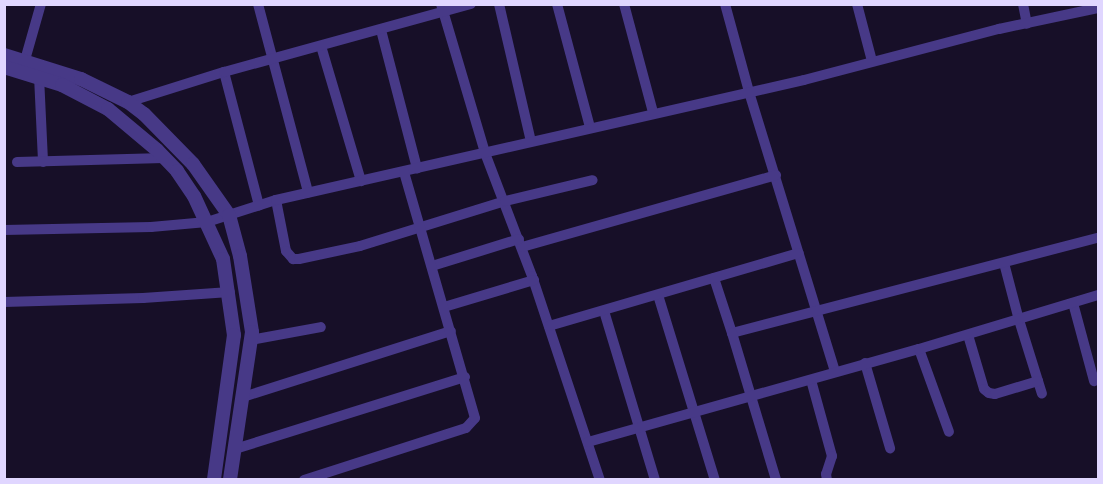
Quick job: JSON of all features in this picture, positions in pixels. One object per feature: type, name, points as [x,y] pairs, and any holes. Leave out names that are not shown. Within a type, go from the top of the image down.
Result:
[{"type":"street","points":[[25,60],[41,4]]},
{"type":"street","points":[[258,4],[308,192]]},
{"type":"street","points":[[128,102],[224,72],[381,30],[442,8],[471,4]]},
{"type":"street","points":[[499,4],[531,141]]},
{"type":"street","points":[[557,4],[590,127]]},
{"type":"street","points":[[624,4],[653,112]]},
{"type":"street","points":[[725,4],[749,92],[835,372]]},
{"type":"street","points":[[857,4],[872,61]]},
{"type":"street","points":[[1023,4],[1028,24]]},
{"type":"street","points":[[442,8],[485,153],[534,280],[600,480]]},
{"type":"street","points":[[4,230],[151,227],[219,218],[308,192],[749,92],[1098,8]]},
{"type":"street","points":[[381,30],[417,168]]},
{"type":"street","points":[[321,46],[361,181]]},
{"type":"street","points":[[4,55],[81,79],[128,102],[144,114],[193,164],[219,218],[234,335],[214,480]]},
{"type":"street","points":[[4,67],[39,76],[108,109],[130,125],[164,158],[194,196],[236,234],[251,313],[251,340],[230,480]]},
{"type":"street","points":[[224,72],[259,205]]},
{"type":"street","points":[[39,76],[43,162]]},
{"type":"street","points":[[17,162],[164,158]]},
{"type":"street","points":[[304,480],[466,428],[475,418],[404,172]]},
{"type":"street","points":[[432,266],[776,175]]},
{"type":"street","points":[[276,200],[286,252],[293,259],[360,246],[505,201],[593,180]]},
{"type":"street","points":[[732,333],[1098,238]]},
{"type":"street","points":[[549,326],[799,253]]},
{"type":"street","points":[[1004,263],[1018,320],[1042,394]]},
{"type":"street","points":[[714,278],[752,394],[776,480]]},
{"type":"street","points":[[444,307],[534,280]]},
{"type":"street","points":[[4,302],[143,298],[230,292]]},
{"type":"street","points":[[658,295],[716,480]]},
{"type":"street","points":[[588,442],[968,335],[1098,295]]},
{"type":"street","points":[[1073,303],[1094,381]]},
{"type":"street","points":[[604,310],[655,480]]},
{"type":"street","points":[[251,340],[321,327]]},
{"type":"street","points":[[243,397],[451,332]]},
{"type":"street","points":[[968,335],[984,389],[989,393],[994,394],[1038,381]]},
{"type":"street","points":[[919,349],[950,432]]},
{"type":"street","points":[[865,363],[890,448]]},
{"type":"street","points":[[235,449],[465,377]]},
{"type":"street","points":[[811,380],[832,456],[826,474],[827,480]]}]
